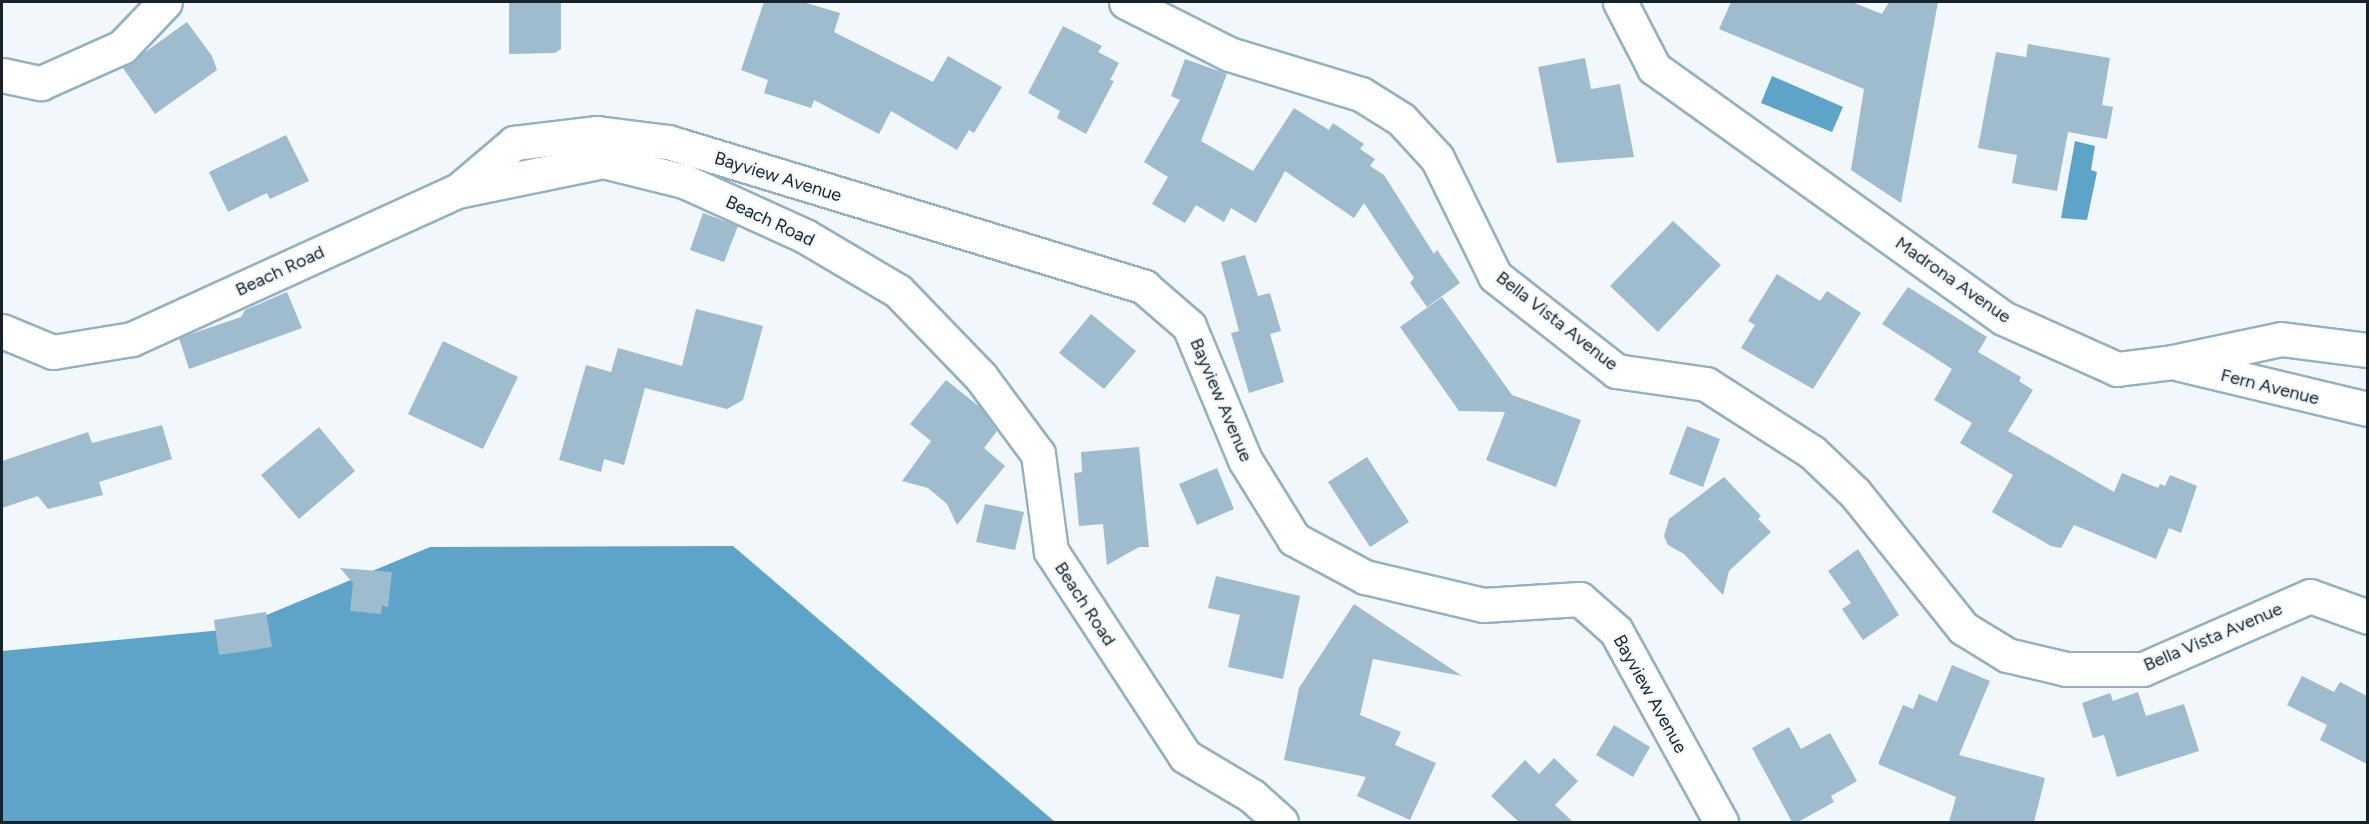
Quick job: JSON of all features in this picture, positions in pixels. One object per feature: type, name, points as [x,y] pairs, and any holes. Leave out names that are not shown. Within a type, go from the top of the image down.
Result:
[{"type":"street","points":[[2,75],[41,83],[122,47],[165,2]]},
{"type":"street","name":"Bella Vista Avenue","points":[[1126,2],[1229,54],[1361,94],[1401,119],[1437,158],[1495,276],[1616,371],[1706,384],[1812,452],[1855,492],[1963,628],[2007,655],[2067,669],[2143,669],[2310,596],[2367,617]]},
{"type":"street","name":"Madrona Avenue","points":[[1620,2],[1654,68],[2003,318],[2117,369],[2173,362],[2281,339],[2367,350]]},
{"type":"street","name":"Bayview Avenue","points":[[457,191],[514,143],[597,133],[668,142],[1144,287],[1189,326],[1245,460],[1294,539],[1365,577],[1483,605],[1580,599],[1616,631],[1721,822]]},
{"type":"street","name":"Beach Road","points":[[2,331],[53,352],[132,339],[457,191],[603,161],[684,181],[805,236],[898,291],[981,377],[1038,454],[1051,551],[1185,756],[1252,796],[1281,822]]},
{"type":"street","name":"Fern Avenue","points":[[2173,362],[2367,409]]},
{"type":"water","points":[[1772,76],[1843,107],[1832,132],[1761,103]]},
{"type":"water","points":[[2075,141],[2095,146],[2091,170],[2097,172],[2087,220],[2061,218]]},
{"type":"water","points":[[733,546],[1055,822],[2,822],[2,651],[233,629],[430,547]]},
{"type":"building","points":[[509,2],[561,2],[561,49],[555,53],[509,54]]},
{"type":"building","points":[[764,2],[803,2],[840,13],[834,32],[933,82],[948,56],[1002,87],[974,133],[969,130],[957,150],[891,111],[879,134],[814,100],[811,108],[764,93],[768,80],[741,70]]},
{"type":"building","points":[[1731,2],[1852,2],[1882,14],[1889,2],[1938,2],[1901,203],[1851,170],[1864,89],[1719,29]]},
{"type":"building","points":[[187,22],[212,56],[217,70],[155,114],[123,68]]},
{"type":"building","points":[[1063,26],[1102,46],[1098,52],[1119,63],[1110,80],[1114,81],[1086,134],[1057,118],[1060,111],[1028,93]]},
{"type":"building","points":[[2028,44],[2110,58],[2102,105],[2113,107],[2107,139],[2068,132],[2057,191],[2012,183],[2017,155],[1978,148],[1996,52],[2026,57]]},
{"type":"building","points":[[1585,58],[1591,89],[1620,84],[1634,157],[1557,163],[1538,67]]},
{"type":"building","points":[[1185,59],[1227,74],[1201,141],[1253,171],[1294,108],[1329,130],[1333,123],[1364,144],[1360,149],[1375,159],[1370,166],[1384,175],[1434,254],[1437,250],[1460,283],[1427,307],[1410,283],[1414,278],[1364,203],[1354,218],[1285,171],[1256,223],[1231,208],[1224,222],[1196,205],[1185,223],[1152,204],[1168,177],[1144,162],[1180,100],[1171,96]]},
{"type":"building","points":[[286,135],[309,181],[270,199],[267,193],[228,212],[209,172]]},
{"type":"building","points":[[703,213],[738,226],[724,262],[690,250]]},
{"type":"building","points":[[1673,221],[1721,265],[1658,332],[1610,286]]},
{"type":"building","points":[[1245,255],[1258,296],[1270,293],[1281,331],[1270,334],[1284,382],[1249,393],[1231,333],[1239,331],[1221,262]]},
{"type":"building","points":[[1777,274],[1820,301],[1827,291],[1861,313],[1813,389],[1741,348],[1755,325],[1748,321]]},
{"type":"building","points":[[1908,287],[1987,337],[1978,352],[2021,377],[2019,381],[2033,390],[2008,431],[2114,492],[2122,473],[2158,488],[2160,484],[2165,486],[2170,475],[2197,486],[2181,533],[2169,528],[2156,559],[2074,525],[2061,548],[2051,546],[1992,512],[2013,475],[1960,443],[1972,423],[1934,400],[1952,369],[1882,324]]},
{"type":"building","points":[[287,292],[302,328],[189,369],[179,338],[241,317],[245,310]]},
{"type":"building","points":[[1442,297],[1512,395],[1581,420],[1556,487],[1486,460],[1505,412],[1459,411],[1400,327]]},
{"type":"building","points":[[696,309],[763,326],[743,400],[727,409],[645,388],[624,465],[604,459],[601,472],[559,460],[586,365],[611,372],[618,348],[682,366]]},
{"type":"building","points":[[1091,314],[1136,351],[1104,389],[1059,353]]},
{"type":"building","points":[[443,341],[518,377],[483,449],[408,414]]},
{"type":"building","points":[[946,380],[981,408],[997,431],[984,448],[1005,466],[957,525],[947,504],[928,488],[902,481],[931,441],[910,424]]},
{"type":"building","points":[[162,425],[172,459],[99,482],[103,495],[48,509],[38,496],[2,508],[2,461],[88,432],[92,443]]},
{"type":"building","points":[[1687,426],[1720,439],[1703,487],[1669,474]]},
{"type":"building","points":[[319,427],[355,471],[299,519],[261,475]]},
{"type":"building","points":[[1139,447],[1149,547],[1139,547],[1107,565],[1103,524],[1079,526],[1074,473],[1082,472],[1081,452]]},
{"type":"building","points":[[1367,457],[1409,522],[1370,547],[1328,482]]},
{"type":"building","points":[[1217,468],[1234,509],[1197,525],[1179,484]]},
{"type":"building","points":[[1724,477],[1761,516],[1758,519],[1771,532],[1729,571],[1723,595],[1684,554],[1668,545],[1664,536],[1669,519]]},
{"type":"building","points":[[985,504],[1024,512],[1015,550],[976,542]]},
{"type":"building","points":[[1858,549],[1899,615],[1863,640],[1842,609],[1851,603],[1828,571]]},
{"type":"building","points":[[340,568],[392,572],[388,607],[382,606],[381,614],[350,611],[353,583]]},
{"type":"building","points":[[1216,576],[1300,596],[1283,679],[1228,667],[1240,615],[1208,608]]},
{"type":"building","points":[[1354,604],[1462,676],[1373,659],[1360,715],[1401,732],[1395,745],[1436,763],[1410,820],[1357,796],[1366,777],[1284,760],[1299,688]]},
{"type":"building","points":[[266,612],[272,647],[219,655],[214,620]]},
{"type":"building","points":[[1952,665],[1990,681],[1959,755],[2045,778],[2034,822],[1949,822],[1956,797],[1878,764],[1903,705],[1913,709],[1919,694],[1937,702]]},
{"type":"building","points":[[2302,676],[2334,692],[2340,682],[2367,696],[2367,764],[2320,740],[2327,725],[2287,705]]},
{"type":"building","points":[[2138,692],[2146,716],[2184,704],[2199,751],[2117,777],[2104,735],[2093,738],[2082,703],[2110,693],[2113,701]]},
{"type":"building","points":[[1614,725],[1650,747],[1633,777],[1596,755]]},
{"type":"building","points":[[1789,727],[1801,749],[1830,733],[1857,781],[1831,796],[1834,802],[1798,822],[1792,822],[1752,748]]},
{"type":"building","points":[[1554,758],[1578,781],[1555,805],[1573,822],[1519,822],[1491,796],[1525,760],[1539,774]]}]
